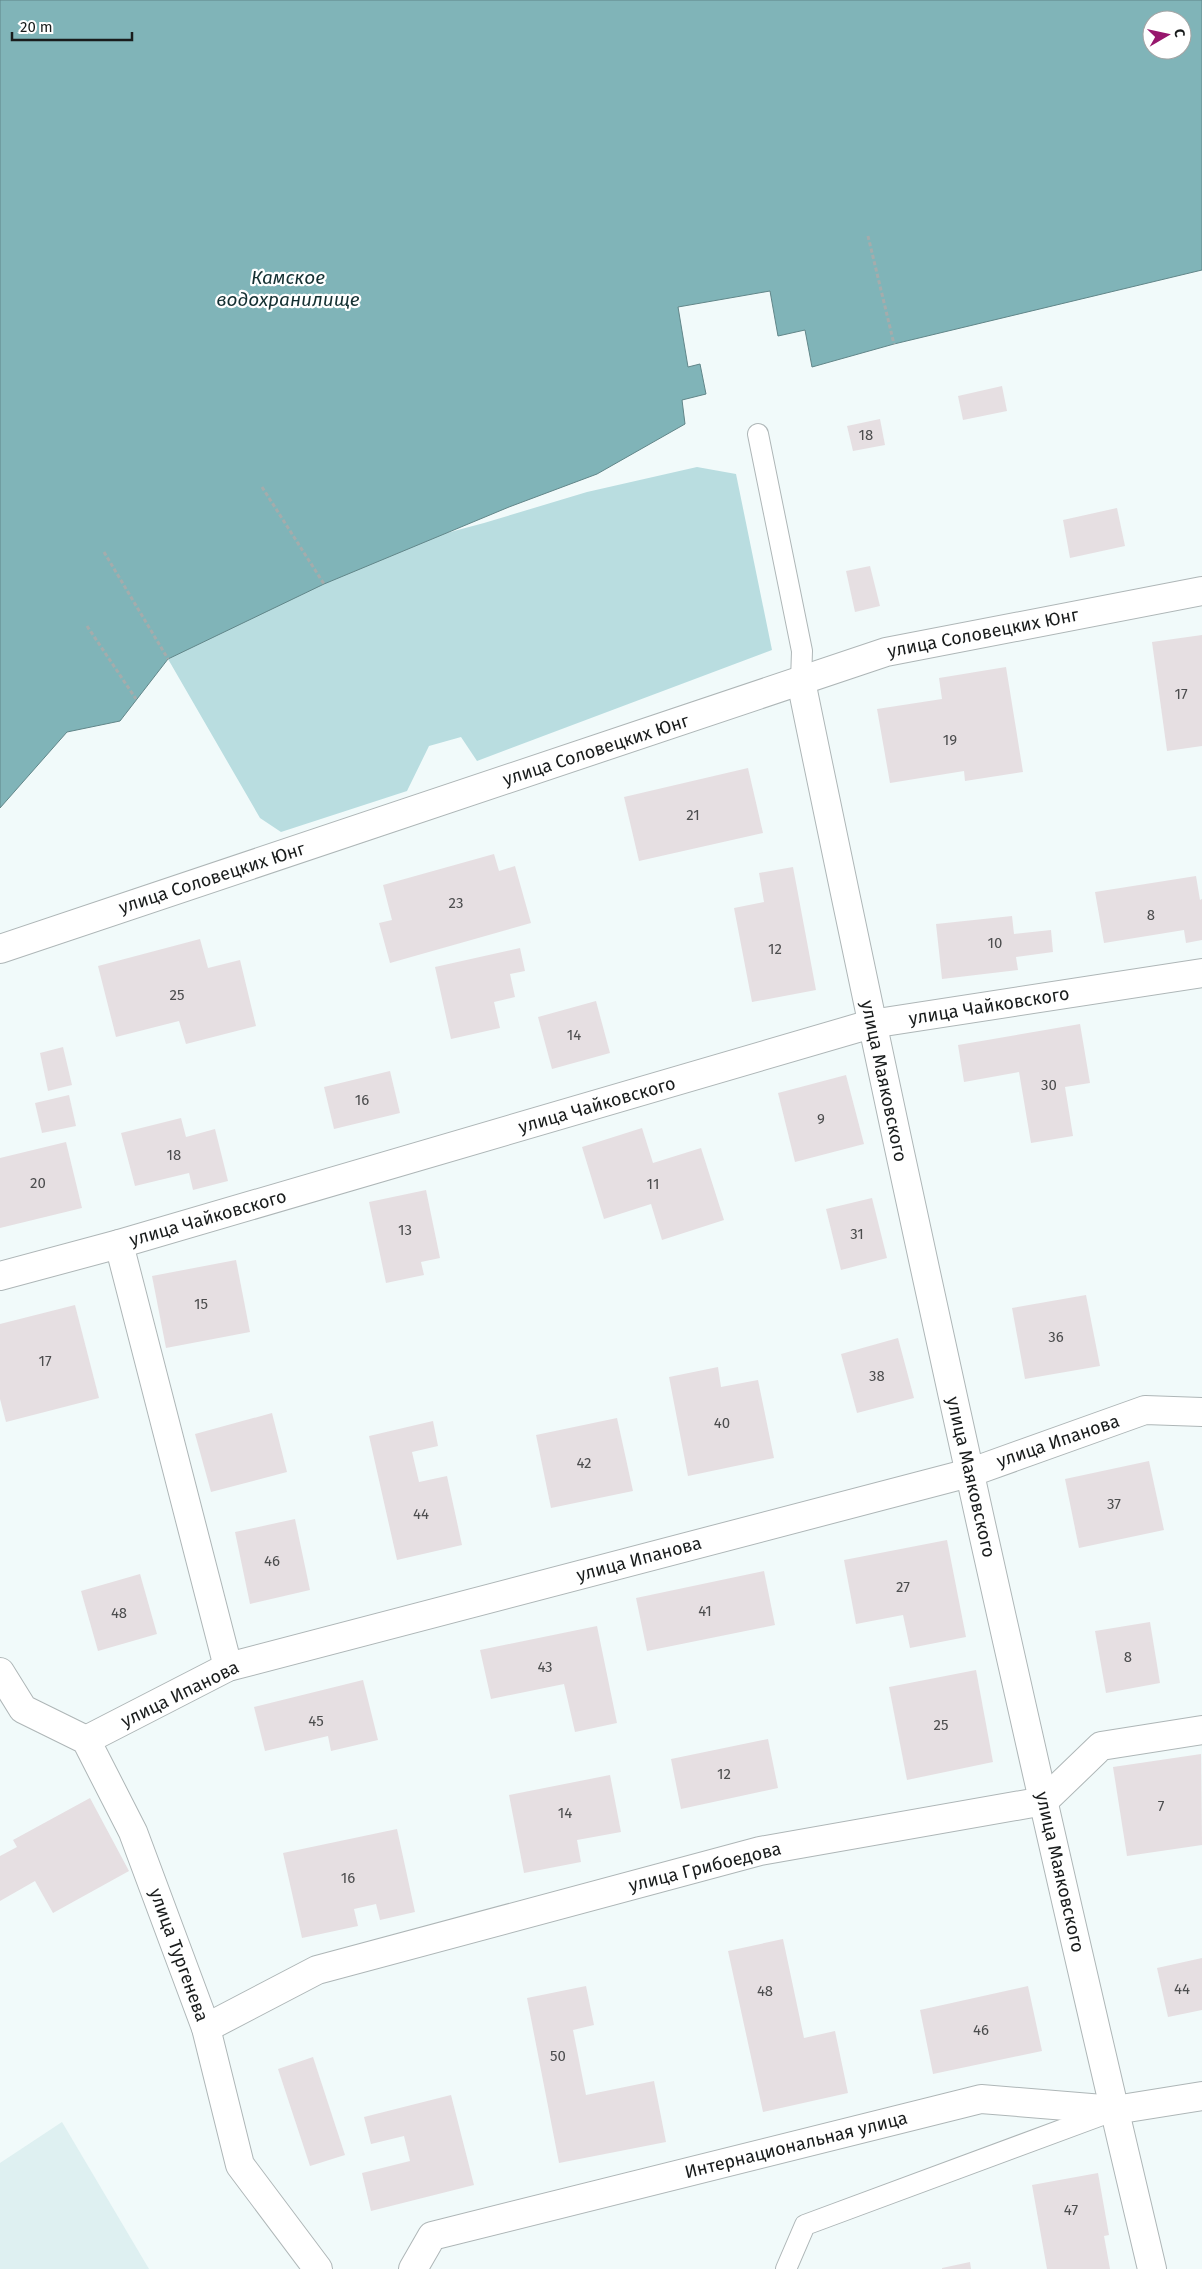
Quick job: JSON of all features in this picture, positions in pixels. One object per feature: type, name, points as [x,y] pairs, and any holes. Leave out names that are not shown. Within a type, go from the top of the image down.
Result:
[{"type":"street","name":"улица Соловецких Юнг","points":[[0,949],[886,652],[1202,591]]},
{"type":"street","name":"улица Маяковского","points":[[802,681],[871,1024],[969,1473],[1152,2269]]},
{"type":"street","name":"улица Чайковского","points":[[0,1276],[119,1244],[871,1024],[1202,973]]},
{"type":"street","points":[[119,1244],[228,1667]]},
{"type":"street","name":"улица Ипанова","points":[[86,1740],[228,1667],[969,1473],[1145,1410],[1202,1412]]},
{"type":"street","points":[[0,1672],[23,1709],[86,1740]]},
{"type":"street","points":[[1044,1801],[1101,1746],[1202,1730]]},
{"type":"street","name":"улица Тургенева","points":[[86,1740],[133,1832],[206,2028],[240,2165],[318,2269]]},
{"type":"street","name":"улица Грибоедова","points":[[206,2028],[317,1970],[346,1962],[760,1851],[1044,1801]]},
{"type":"street","name":"Интернациональная улица","points":[[413,2269],[432,2236],[982,2099],[1115,2110],[1202,2096]]},
{"type":"lane","points":[[758,434],[802,651],[802,681]]},
{"type":"lane","points":[[786,2269],[805,2225],[1115,2110]]},
{"type":"path","points":[[868,236],[894,344]]},
{"type":"path","points":[[262,487],[324,584]]},
{"type":"path","points":[[104,552],[168,659]]},
{"type":"path","points":[[87,626],[136,699]]},
{"type":"shaded area","points":[[697,467],[736,474],[772,650],[477,761],[461,737],[429,746],[407,791],[281,832],[260,818],[168,659],[308,570],[484,523],[587,492]]},
{"type":"shaded area","points":[[62,2122],[149,2269],[0,2269],[0,2163]]},
{"type":"water","name":"Камское водохранилище","points":[[0,0],[1202,0],[1202,270],[894,344],[812,367],[805,330],[778,336],[770,291],[678,307],[688,367],[700,364],[706,394],[682,400],[685,424],[597,474],[509,507],[324,584],[168,659],[120,721],[67,732],[0,808]]},
{"type":"building","points":[[1002,386],[1007,411],[963,420],[958,396]]},
{"type":"building","points":[[880,419],[885,445],[853,451],[847,426]]},
{"type":"building","points":[[1117,508],[1125,546],[1070,558],[1063,520]]},
{"type":"building","points":[[870,566],[880,606],[855,612],[846,571]]},
{"type":"building","points":[[1202,635],[1202,746],[1167,751],[1152,642]]},
{"type":"building","points":[[1006,667],[1023,772],[965,781],[964,771],[890,783],[877,709],[942,699],[939,678]]},
{"type":"building","points":[[748,768],[763,833],[639,861],[624,797]]},
{"type":"building","points":[[494,854],[499,871],[515,866],[531,923],[390,963],[379,923],[392,920],[383,885]]},
{"type":"building","points":[[793,867],[816,990],[752,1002],[734,908],[764,902],[759,873]]},
{"type":"building","points":[[1196,876],[1200,900],[1202,899],[1202,940],[1186,943],[1184,930],[1104,943],[1095,892]]},
{"type":"building","points":[[1012,916],[1014,934],[1051,930],[1053,952],[1016,957],[1018,970],[942,979],[936,924]]},
{"type":"building","points":[[200,939],[208,968],[240,960],[256,1026],[186,1044],[179,1021],[116,1037],[98,966]]},
{"type":"building","points":[[520,948],[525,971],[510,974],[515,997],[494,1002],[500,1028],[451,1039],[435,967]]},
{"type":"building","points":[[596,1001],[610,1053],[552,1069],[538,1017]]},
{"type":"building","points":[[1080,1024],[1090,1083],[1065,1087],[1073,1136],[1031,1143],[1019,1072],[964,1082],[958,1045]]},
{"type":"building","points":[[63,1047],[72,1085],[48,1091],[40,1053]]},
{"type":"building","points":[[390,1071],[400,1113],[334,1129],[324,1087]]},
{"type":"building","points":[[846,1075],[864,1144],[795,1162],[778,1093]]},
{"type":"building","points":[[69,1095],[76,1126],[42,1133],[35,1103]]},
{"type":"building","points":[[181,1118],[186,1137],[215,1129],[228,1181],[193,1190],[189,1173],[135,1186],[121,1133]]},
{"type":"building","points":[[642,1128],[653,1163],[701,1148],[724,1220],[662,1240],[651,1204],[604,1219],[582,1147]]},
{"type":"building","points":[[66,1142],[82,1208],[0,1228],[0,1158]]},
{"type":"building","points":[[426,1190],[440,1258],[421,1262],[424,1275],[386,1283],[369,1202]]},
{"type":"building","points":[[872,1198],[887,1258],[841,1270],[826,1209]]},
{"type":"building","points":[[236,1260],[250,1332],[166,1348],[152,1276]]},
{"type":"building","points":[[1086,1295],[1100,1366],[1025,1379],[1012,1308]]},
{"type":"building","points":[[75,1305],[99,1398],[6,1422],[0,1399],[0,1324]]},
{"type":"building","points":[[898,1338],[914,1398],[857,1413],[841,1354]]},
{"type":"building","points":[[718,1367],[721,1387],[758,1380],[774,1458],[688,1476],[669,1377]]},
{"type":"building","points":[[272,1413],[287,1472],[211,1492],[195,1434]]},
{"type":"building","points":[[617,1418],[633,1491],[551,1508],[536,1435]]},
{"type":"building","points":[[433,1421],[438,1446],[412,1452],[419,1482],[447,1476],[462,1545],[397,1560],[369,1436]]},
{"type":"building","points":[[1149,1461],[1164,1530],[1079,1548],[1065,1479]]},
{"type":"building","points":[[295,1519],[310,1590],[250,1604],[235,1532]]},
{"type":"building","points":[[947,1540],[966,1637],[910,1648],[903,1615],[856,1624],[844,1560]]},
{"type":"building","points":[[764,1571],[775,1625],[647,1651],[636,1598]]},
{"type":"building","points":[[140,1574],[157,1634],[98,1651],[81,1591]]},
{"type":"building","points":[[1150,1622],[1160,1683],[1106,1693],[1095,1631]]},
{"type":"building","points":[[597,1626],[617,1723],[575,1732],[564,1684],[491,1699],[480,1650]]},
{"type":"building","points":[[976,1670],[993,1762],[907,1780],[889,1687]]},
{"type":"building","points":[[363,1680],[378,1740],[331,1751],[328,1736],[265,1751],[254,1707]]},
{"type":"building","points":[[768,1739],[778,1788],[681,1809],[671,1759]]},
{"type":"building","points":[[1201,1754],[1202,1845],[1127,1856],[1113,1767]]},
{"type":"building","points":[[610,1775],[621,1832],[577,1840],[581,1862],[524,1873],[509,1795]]},
{"type":"building","points":[[90,1798],[129,1871],[53,1913],[35,1881],[0,1901],[0,1856],[17,1847],[13,1840]]},
{"type":"building","points":[[397,1829],[415,1912],[380,1920],[376,1904],[354,1909],[358,1926],[302,1938],[283,1853]]},
{"type":"building","points":[[783,1939],[804,2038],[835,2031],[848,2093],[763,2112],[728,1951]]},
{"type":"building","points":[[1202,1958],[1202,2010],[1168,2017],[1157,1968]]},
{"type":"building","points":[[586,1986],[594,2025],[573,2030],[586,2095],[654,2081],[666,2142],[559,2163],[527,1998]]},
{"type":"building","points":[[1028,1986],[1042,2051],[933,2074],[920,2010]]},
{"type":"building","points":[[313,2057],[345,2155],[310,2166],[278,2069]]},
{"type":"building","points":[[451,2095],[474,2185],[371,2211],[362,2173],[410,2161],[404,2136],[371,2144],[364,2117]]},
{"type":"building","points":[[1098,2173],[1109,2235],[1104,2236],[1110,2269],[1047,2269],[1032,2185]]},
{"type":"building","points":[[970,2262],[971,2269],[942,2269],[942,2268]]}]
